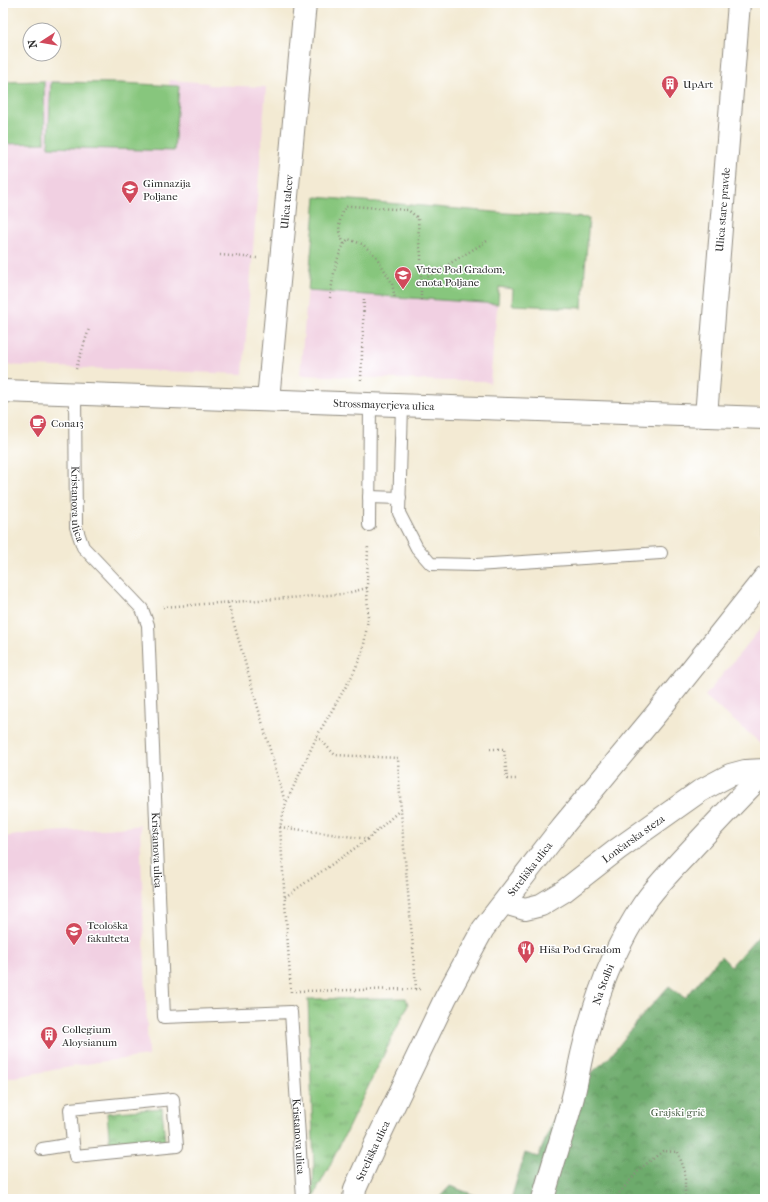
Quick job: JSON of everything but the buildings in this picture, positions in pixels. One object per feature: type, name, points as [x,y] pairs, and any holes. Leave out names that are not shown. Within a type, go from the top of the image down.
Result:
[{"type":"street","name":"Ulica talcev","points":[[268,400],[304,3]]},
{"type":"street","name":"Ulica stare pravde","points":[[706,416],[739,3]]},
{"type":"street","name":"Strossmayerjeva ulica","points":[[3,391],[765,418]]},
{"type":"street","name":"Streliška ulica","points":[[354,1199],[355,1189],[373,1149],[446,997],[483,929],[505,903],[562,827],[656,714],[765,577]]},
{"type":"street","name":"Lončarska steza","points":[[505,903],[525,908],[541,905],[564,891],[618,849],[700,791],[730,775],[745,771],[765,771]]},
{"type":"street","name":"Na Stolbi","points":[[544,1199],[548,1179],[573,1098],[583,1050],[593,1014],[602,985],[615,953],[642,906],[653,891],[712,826],[765,771]]},
{"type":"lane","name":"Kristanova ulica","points":[[76,394],[76,527],[83,547],[142,609],[148,625],[164,1018],[291,1012],[303,1199]]},
{"type":"lane","points":[[366,404],[370,497],[369,525]]},
{"type":"lane","points":[[402,405],[399,513],[417,548],[432,564],[476,565],[662,553]]},
{"type":"lane","points":[[370,497],[400,498]]},
{"type":"lane","points":[[173,1099],[177,1146],[75,1156],[73,1144],[70,1109],[173,1099]]},
{"type":"lane","points":[[42,1149],[73,1144]]},
{"type":"path","points":[[344,244],[339,233],[339,221],[345,207],[351,206],[408,210],[418,218],[421,254],[421,300]]},
{"type":"path","points":[[330,298],[336,266],[344,244],[348,239],[362,244],[376,256],[392,283],[395,299]]},
{"type":"path","points":[[421,281],[487,241]]},
{"type":"path","points":[[220,255],[281,260]]},
{"type":"path","points":[[364,299],[366,404]]},
{"type":"path","points":[[76,394],[76,368],[89,329]]},
{"type":"path","points":[[291,1012],[291,991],[280,827],[286,803],[317,736],[352,676],[363,652],[368,619],[367,588],[369,525]]},
{"type":"path","points":[[142,609],[343,594],[367,588]]},
{"type":"path","points":[[228,603],[286,803]]},
{"type":"path","points":[[317,736],[335,756],[398,758],[400,810],[412,929],[416,989]]},
{"type":"path","points":[[490,749],[504,749],[507,779],[517,779]]},
{"type":"path","points":[[285,897],[368,839],[400,810]]},
{"type":"path","points":[[280,827],[368,839]]},
{"type":"path","points":[[291,991],[430,989],[446,997]]},
{"type":"path","points":[[614,1199],[641,1168],[663,1151],[678,1152],[685,1172],[685,1199]]},
{"type":"shaded area","name":"Gimnazija Poljane","points":[[170,80],[209,83],[207,85],[266,87],[243,374],[3,365],[3,82],[44,81],[169,86]]},
{"type":"shaded area","name":"Vrtec Pod Gradom, enota Poljane","points":[[316,197],[506,213],[589,218],[582,308],[512,305],[513,289],[499,288],[490,383],[483,381],[300,375]]},
{"type":"shaded area","points":[[765,623],[765,747],[705,696]]},
{"type":"shaded area","name":"Teološka fakulteta","points":[[140,825],[148,1056],[98,1062],[3,1079],[3,837],[33,833],[119,828]]},
{"type":"green space","points":[[44,81],[45,143],[3,144],[3,82]]},
{"type":"green space","points":[[51,82],[179,86],[174,151],[48,147]]},
{"type":"green space","name":"Vrtec Pod Gradom, enota Poljane","points":[[316,197],[506,213],[589,218],[582,308],[512,305],[513,289],[499,287],[498,304],[308,291]]},
{"type":"green space","points":[[764,439],[765,527],[762,531]]},
{"type":"green space","name":"Grajski grič","points":[[765,928],[765,1199],[511,1199],[525,1153],[538,1157],[564,1096],[609,1058],[642,1016],[669,986],[685,998],[721,956],[731,966]]},
{"type":"green space","points":[[406,998],[408,1005],[312,1199],[314,1168],[308,999]]},
{"type":"green space","points":[[162,1108],[165,1142],[110,1147],[107,1113]]},
{"type":"green space","points":[[450,1186],[485,1199],[438,1199]]},
{"type":"place","name":"UpArt","points":[[670,99]]},
{"type":"place","name":"Gimnazija Poljane","points":[[130,204]]},
{"type":"place","name":"Vrtec Pod Gradom, enota Poljane","points":[[403,290]]},
{"type":"place","name":"Cona13","points":[[38,438]]},
{"type":"place","name":"Teološka fakulteta","points":[[74,946]]},
{"type":"place","name":"Hiša Pod Gradom","points":[[526,964]]},
{"type":"place","name":"Collegium Aloysianum","points":[[49,1050]]}]
